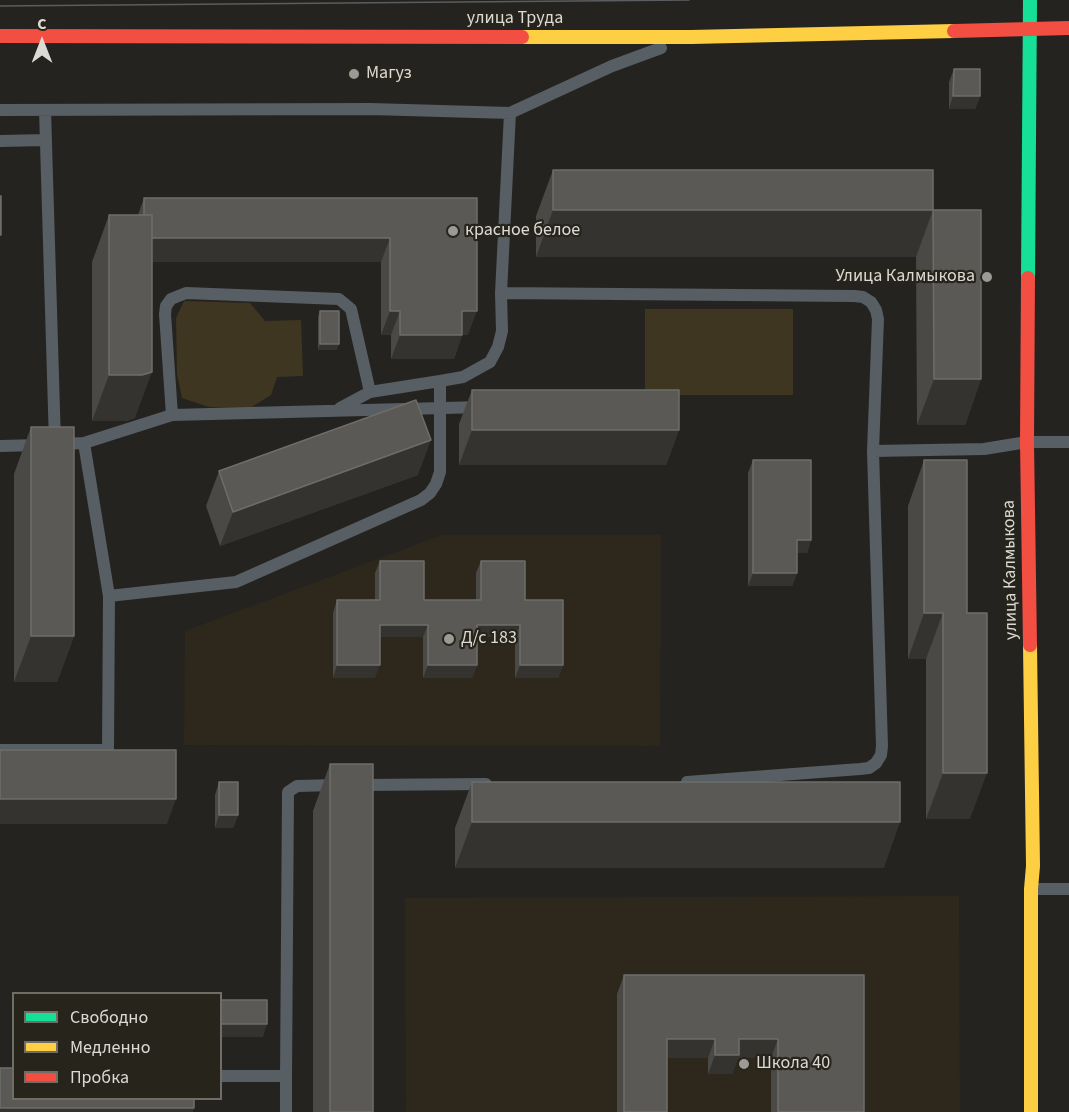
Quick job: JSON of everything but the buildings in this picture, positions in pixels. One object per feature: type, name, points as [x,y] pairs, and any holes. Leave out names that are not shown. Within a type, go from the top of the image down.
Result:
[{"type":"main road","points":[[1030,0],[1030,28]]},
{"type":"main road","name":"улица Калмыкова","points":[[1030,28],[1027,442],[1033,866],[1031,889],[1031,1112]]},
{"type":"main road","name":"улица Труда","points":[[0,36],[691,37],[1069,28]]},
{"type":"lane","points":[[0,110],[371,109],[510,113],[612,66],[691,37]]},
{"type":"lane","points":[[45,110],[55,444]]},
{"type":"lane","points":[[337,410],[370,392],[463,377],[490,362],[498,347],[502,331],[501,292],[510,113]]},
{"type":"lane","points":[[0,141],[46,140]]},
{"type":"lane","points":[[172,415],[165,314],[166,306],[171,299],[186,292],[339,298],[351,309],[370,392]]},
{"type":"lane","points":[[501,292],[854,296],[863,297],[871,302],[876,310],[878,319],[873,451],[881,755],[876,763],[860,770],[672,782]]},
{"type":"lane","points":[[109,596],[236,582],[421,500],[430,494],[440,472],[440,381]]},
{"type":"lane","points":[[0,446],[84,443],[172,415],[497,406]]},
{"type":"lane","points":[[873,451],[984,449],[1027,442],[1069,442]]},
{"type":"lane","points":[[0,750],[108,750],[109,596],[84,443]]},
{"type":"lane","points":[[286,1112],[288,792],[297,786],[493,784]]},
{"type":"lane","points":[[1031,889],[1069,889]]},
{"type":"lane","points":[[222,1076],[286,1076]]},
{"type":"shaded area","points":[[184,301],[250,303],[265,321],[301,320],[303,376],[277,377],[271,395],[250,408],[209,407],[182,398],[177,374],[176,318]]},
{"type":"shaded area","points":[[645,309],[793,309],[793,395],[645,395]]},
{"type":"shaded area","points":[[442,535],[661,535],[660,746],[184,745],[185,631]]},
{"type":"shaded area","points":[[959,896],[960,1112],[406,1112],[405,898]]},
{"type":"tram line","points":[[0,6],[689,0]]},
{"type":"traffic: fast","points":[[1028,278],[1030,0]]},
{"type":"traffic: slow","points":[[522,37],[691,37],[954,31]]},
{"type":"traffic: slow","points":[[1030,645],[1033,866],[1031,889],[1031,1112]]},
{"type":"traffic: jam","points":[[954,31],[1069,28]]},
{"type":"traffic: jam","points":[[0,36],[522,37]]},
{"type":"traffic: jam","points":[[1028,278],[1027,442],[1030,645]]},
{"type":"place","name":"Магуз","points":[[354,74]]},
{"type":"place","name":"красное белое","points":[[453,231]]},
{"type":"place","name":"Улица Калмыкова","points":[[987,277]]},
{"type":"place","name":"Д/с 183","points":[[449,639]]},
{"type":"place","name":"Школа 40","points":[[744,1064]]}]
